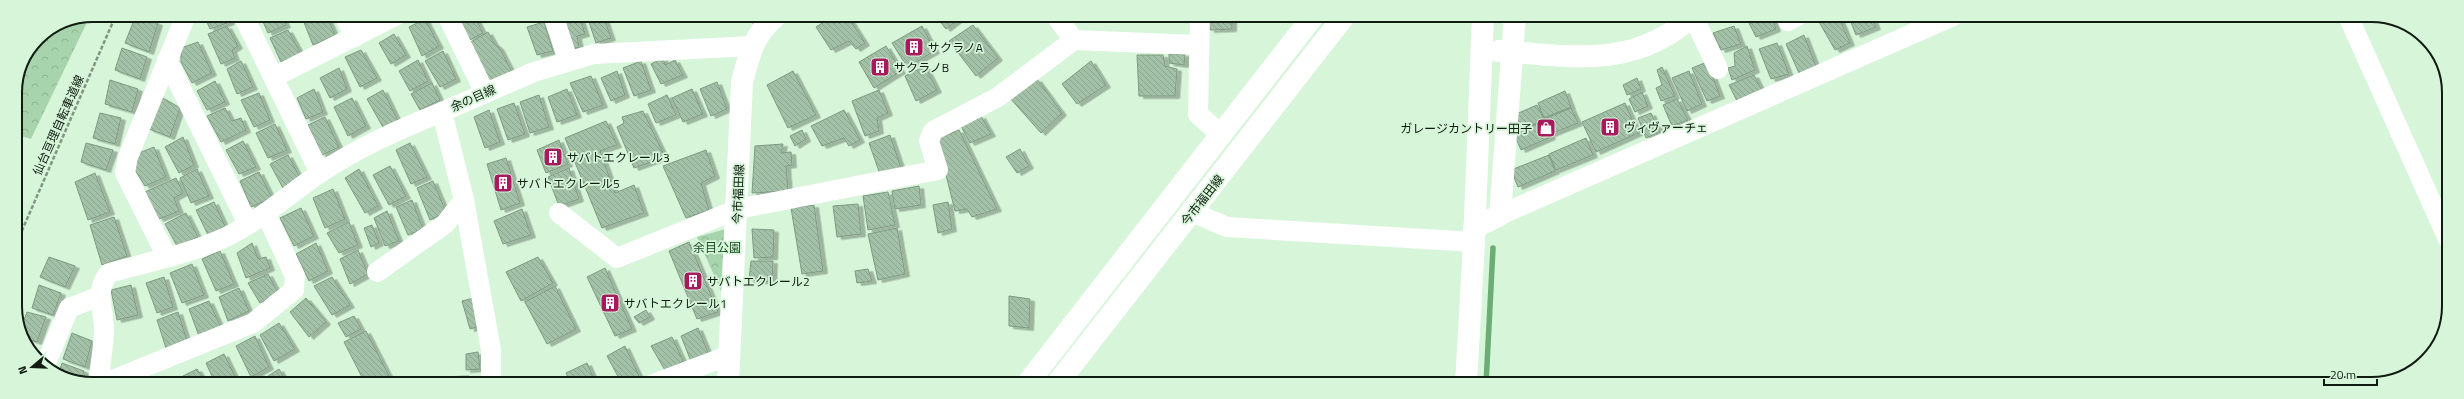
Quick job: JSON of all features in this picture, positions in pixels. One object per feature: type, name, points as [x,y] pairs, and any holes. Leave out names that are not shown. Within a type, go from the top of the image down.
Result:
[{"type":"main road","name":"今市福田線","points":[[728,377],[738,209],[742,82],[752,46],[761,30],[770,22]]},
{"type":"main road","name":"今市福田線","points":[[1032,377],[1309,22]]},
{"type":"main road","name":"今市福田線","points":[[1062,377],[1340,22]]},
{"type":"main road","points":[[1466,377],[1483,22]]},
{"type":"main road","points":[[1474,235],[1500,215],[1515,22]]},
{"type":"main road","points":[[1482,50],[1590,57],[1617,55],[1646,46],[1673,33],[1686,22]]},
{"type":"street","points":[[167,257],[125,173],[128,157],[183,22]]},
{"type":"street","points":[[246,22],[320,173]]},
{"type":"street","points":[[348,22],[355,37]]},
{"type":"street","points":[[274,78],[384,22]]},
{"type":"street","points":[[450,22],[485,93]]},
{"type":"street","points":[[554,22],[568,60]]},
{"type":"street","points":[[1060,22],[1074,40]]},
{"type":"street","points":[[1200,22],[1198,114],[1222,135]]},
{"type":"street","points":[[1696,22],[1718,69]]},
{"type":"street","points":[[1500,215],[1939,22]]},
{"type":"street","points":[[2351,22],[2442,226]]},
{"type":"street","points":[[559,213],[617,258],[738,209],[938,170],[929,141],[933,131],[998,97],[1074,40],[1198,45]]},
{"type":"street","name":"余の目線","points":[[491,377],[491,350],[464,200],[442,112],[568,60],[594,54],[752,46]]},
{"type":"street","points":[[167,60],[248,224]]},
{"type":"street","points":[[99,377],[104,332],[100,296],[101,283],[109,273],[206,246],[266,214],[320,173],[378,138],[442,112]]},
{"type":"street","points":[[377,272],[445,224],[464,200]]},
{"type":"street","points":[[1192,212],[1227,227],[1474,235]]},
{"type":"street","points":[[120,377],[253,323],[294,290],[295,276],[266,214]]},
{"type":"street","points":[[52,349],[69,308],[100,296]]},
{"type":"street","points":[[672,377],[730,355]]},
{"type":"path","name":"仙台亘理自転車道線","points":[[22,231],[113,22]]},
{"type":"green space","points":[[87,22],[31,139],[22,136],[22,93],[23,79],[27,66],[37,50],[54,34],[66,27]]},
{"type":"green space","name":"余目公園","points":[[733,227],[729,309],[697,237]]},
{"type":"building","points":[[133,22],[158,23],[149,52],[125,43]]},
{"type":"building","points":[[207,22],[230,22],[210,29]]},
{"type":"building","points":[[263,22],[284,22],[286,25],[268,33]]},
{"type":"building","points":[[304,22],[329,22],[335,35],[313,45]]},
{"type":"building","points":[[419,22],[427,22],[439,46],[422,56],[409,27]]},
{"type":"building","points":[[460,22],[478,22],[483,33],[470,40]]},
{"type":"building","points":[[544,22],[553,51],[537,55],[527,27]]},
{"type":"building","points":[[564,22],[581,22],[585,34],[577,36],[579,47],[571,50]]},
{"type":"building","points":[[589,22],[605,22],[611,38],[596,43]]},
{"type":"building","points":[[824,22],[852,22],[865,43],[856,49],[849,41],[831,50],[816,27]]},
{"type":"building","points":[[940,22],[955,22],[946,29]]},
{"type":"building","points":[[1209,22],[1232,22],[1232,29],[1210,30]]},
{"type":"building","points":[[1748,22],[1774,22],[1776,29],[1756,37]]},
{"type":"building","points":[[1819,22],[1841,22],[1850,43],[1835,50]]},
{"type":"building","points":[[1851,22],[1874,22],[1876,27],[1856,35]]},
{"type":"building","points":[[973,25],[998,58],[976,76],[949,41]]},
{"type":"building","points":[[227,26],[238,46],[232,50],[235,58],[221,64],[208,34]]},
{"type":"building","name":"サクラノA","points":[[922,26],[935,51],[907,67],[892,43]]},
{"type":"building","points":[[1734,26],[1741,44],[1721,50],[1713,33]]},
{"type":"building","points":[[288,30],[301,54],[281,62],[270,38]]},
{"type":"building","points":[[488,32],[494,43],[499,47],[512,72],[489,82],[469,43]]},
{"type":"building","points":[[394,34],[406,55],[391,64],[379,43]]},
{"type":"building","points":[[1804,35],[1816,66],[1799,73],[1786,44]]},
{"type":"building","points":[[198,42],[212,73],[192,83],[181,62],[181,48]]},
{"type":"building","points":[[1777,43],[1789,74],[1771,79],[1759,49]]},
{"type":"building","name":"サクラノB","points":[[886,46],[901,71],[874,88],[859,62]]},
{"type":"building","points":[[1747,46],[1755,70],[1732,80],[1728,68],[1735,66],[1734,53]]},
{"type":"building","points":[[122,48],[147,57],[140,79],[115,70]]},
{"type":"building","points":[[361,50],[377,78],[360,87],[345,57]]},
{"type":"building","points":[[443,51],[456,79],[440,87],[425,61]]},
{"type":"building","points":[[1169,54],[1185,54],[1184,65],[1169,63]]},
{"type":"building","points":[[1137,55],[1163,55],[1165,66],[1177,69],[1175,96],[1139,96]]},
{"type":"building","points":[[663,58],[665,65],[675,60],[683,75],[661,84],[651,64]]},
{"type":"building","points":[[418,60],[428,81],[410,91],[399,71]]},
{"type":"building","points":[[241,61],[253,87],[237,94],[227,69]]},
{"type":"building","points":[[641,61],[651,90],[634,96],[623,68]]},
{"type":"building","points":[[1091,61],[1106,85],[1077,104],[1062,84]]},
{"type":"building","points":[[1707,62],[1720,96],[1707,101],[1692,68]]},
{"type":"building","points":[[925,66],[937,90],[916,101],[905,76]]},
{"type":"building","points":[[1662,67],[1675,96],[1661,101],[1656,88],[1662,85],[1657,70]]},
{"type":"building","points":[[339,68],[347,89],[330,98],[320,78]]},
{"type":"building","points":[[617,71],[625,95],[611,101],[601,78]]},
{"type":"building","points":[[793,71],[816,115],[788,128],[767,85]]},
{"type":"building","points":[[1689,71],[1702,104],[1687,111],[1672,78]]},
{"type":"building","points":[[1754,75],[1762,91],[1737,101],[1729,85]]},
{"type":"building","points":[[591,76],[603,105],[583,112],[570,83]]},
{"type":"building","points":[[1637,78],[1641,89],[1627,95],[1623,85]]},
{"type":"building","points":[[1037,79],[1062,113],[1041,133],[1010,98]]},
{"type":"building","points":[[110,80],[138,89],[132,112],[105,104]]},
{"type":"building","points":[[215,81],[225,102],[207,110],[197,91]]},
{"type":"building","points":[[717,82],[727,109],[711,116],[700,89]]},
{"type":"building","points":[[432,83],[440,100],[420,110],[411,94]]},
{"type":"building","points":[[314,89],[323,112],[306,119],[297,98]]},
{"type":"building","points":[[567,89],[577,115],[557,122],[548,97]]},
{"type":"building","points":[[692,89],[703,114],[683,122],[672,98]]},
{"type":"building","points":[[383,90],[398,121],[384,129],[367,99]]},
{"type":"building","points":[[879,90],[888,113],[877,118],[879,131],[865,136],[852,101]]},
{"type":"building","points":[[1565,91],[1571,107],[1544,118],[1538,103]]},
{"type":"building","points":[[1642,92],[1648,106],[1635,112],[1629,99]]},
{"type":"building","points":[[259,93],[270,120],[254,127],[241,100]]},
{"type":"building","points":[[539,95],[549,127],[530,133],[520,102]]},
{"type":"building","points":[[667,95],[676,115],[656,123],[648,104]]},
{"type":"building","points":[[161,97],[180,108],[170,137],[149,129]]},
{"type":"building","points":[[352,98],[366,126],[348,136],[334,107]]},
{"type":"building","points":[[1677,99],[1688,120],[1672,126],[1663,105]]},
{"type":"building","points":[[514,103],[525,134],[508,140],[497,109]]},
{"type":"building","name":"ヴィヴァーチェ","points":[[1625,103],[1638,133],[1596,152],[1582,122]]},
{"type":"building","points":[[1537,105],[1544,120],[1520,130],[1514,115]]},
{"type":"building","points":[[225,108],[232,121],[241,118],[246,130],[221,142],[207,116]]},
{"type":"building","points":[[1571,108],[1578,123],[1551,134],[1544,119]]},
{"type":"building","points":[[489,110],[500,142],[485,148],[474,117]]},
{"type":"building","points":[[844,110],[860,140],[849,146],[844,138],[822,146],[811,126]]},
{"type":"building","points":[[643,111],[665,157],[634,168],[617,127],[624,123],[622,117]]},
{"type":"building","points":[[100,113],[121,118],[115,144],[93,138]]},
{"type":"building","points":[[1651,113],[1660,132],[1646,138],[1638,118]]},
{"type":"building","points":[[981,116],[991,134],[970,143],[961,126]]},
{"type":"building","points":[[325,117],[339,147],[322,155],[308,125]]},
{"type":"building","points":[[606,121],[617,145],[600,151],[615,193],[634,185],[644,213],[602,228],[565,138]]},
{"type":"building","points":[[1544,121],[1551,137],[1521,150],[1514,134]]},
{"type":"building","points":[[275,124],[287,150],[268,158],[256,133]]},
{"type":"building","points":[[802,130],[806,139],[795,146],[790,136]]},
{"type":"building","points":[[959,130],[997,209],[972,217],[967,209],[955,211],[937,139]]},
{"type":"building","points":[[890,135],[902,171],[881,177],[869,143]]},
{"type":"building","points":[[183,137],[194,165],[179,173],[165,147]]},
{"type":"building","points":[[1586,138],[1593,155],[1556,170],[1549,154]]},
{"type":"building","name":"サバトエクレール3","points":[[559,140],[568,164],[546,173],[537,150]]},
{"type":"building","points":[[243,141],[256,167],[239,174],[226,150]]},
{"type":"building","points":[[86,143],[113,150],[106,170],[81,162]]},
{"type":"building","points":[[410,143],[427,177],[411,184],[396,150]]},
{"type":"building","points":[[783,144],[781,153],[791,152],[792,165],[786,166],[788,191],[752,193],[755,146]]},
{"type":"building","points":[[154,147],[166,177],[145,186],[135,170],[139,153]]},
{"type":"building","points":[[1020,149],[1029,166],[1017,173],[1006,157]]},
{"type":"building","points":[[706,150],[715,176],[701,183],[709,210],[686,218],[663,166]]},
{"type":"building","points":[[288,155],[300,178],[284,190],[270,164]]},
{"type":"building","points":[[1549,155],[1555,171],[1518,187],[1511,170]]},
{"type":"building","name":"サバトエクレール5","points":[[506,158],[520,203],[501,210],[487,164]]},
{"type":"building","points":[[390,166],[406,196],[389,205],[373,175]]},
{"type":"building","points":[[569,168],[579,199],[559,206],[548,177]]},
{"type":"building","points":[[197,169],[209,196],[191,203],[180,178]]},
{"type":"building","points":[[359,169],[378,206],[365,213],[345,178]]},
{"type":"building","points":[[259,172],[272,198],[251,207],[240,181]]},
{"type":"building","points":[[95,173],[110,212],[88,220],[75,182]]},
{"type":"building","points":[[176,178],[183,193],[174,198],[179,211],[159,219],[145,192]]},
{"type":"building","points":[[433,181],[446,212],[430,220],[417,188]]},
{"type":"building","points":[[919,186],[921,205],[895,209],[892,191]]},
{"type":"building","points":[[333,189],[345,219],[325,228],[313,198]]},
{"type":"building","points":[[888,192],[895,225],[868,230],[863,196]]},
{"type":"building","points":[[412,200],[423,229],[408,235],[396,207]]},
{"type":"building","points":[[214,202],[225,226],[208,235],[196,210]]},
{"type":"building","points":[[948,202],[952,229],[938,233],[933,205]]},
{"type":"building","points":[[858,204],[861,234],[837,237],[833,206]]},
{"type":"building","points":[[814,205],[823,271],[802,274],[791,208]]},
{"type":"building","points":[[301,208],[314,236],[294,246],[280,218]]},
{"type":"building","points":[[522,209],[531,235],[503,244],[494,221]]},
{"type":"building","points":[[387,211],[399,241],[385,246],[374,218]]},
{"type":"building","points":[[186,213],[198,237],[177,246],[165,224]]},
{"type":"building","points":[[114,217],[127,256],[102,265],[90,225]]},
{"type":"building","points":[[349,222],[358,245],[339,253],[327,233]]},
{"type":"building","points":[[372,225],[379,243],[371,247],[364,228]]},
{"type":"building","points":[[897,228],[905,274],[878,280],[868,234]]},
{"type":"building","points":[[752,229],[774,230],[773,257],[754,258]]},
{"type":"building","name":"サバトエクレール2","points":[[689,242],[718,312],[697,319],[669,251]]},
{"type":"building","points":[[252,243],[258,259],[266,257],[270,268],[246,278],[237,253]]},
{"type":"building","points":[[316,243],[328,271],[309,281],[296,254]]},
{"type":"building","points":[[358,250],[368,274],[350,284],[340,259]]},
{"type":"building","points":[[220,251],[234,284],[216,291],[202,259]]},
{"type":"building","points":[[49,257],[75,266],[65,287],[40,277]]},
{"type":"building","points":[[538,257],[553,283],[521,301],[506,272]]},
{"type":"building","points":[[751,261],[773,261],[772,282],[749,280]]},
{"type":"building","points":[[192,264],[204,295],[182,303],[170,273]]},
{"type":"building","name":"サバトエクレール1","points":[[605,268],[632,329],[615,336],[587,277]]},
{"type":"building","points":[[868,269],[872,281],[857,283],[855,271]]},
{"type":"building","points":[[268,274],[278,293],[260,303],[248,283]]},
{"type":"building","points":[[164,277],[173,307],[157,313],[146,283]]},
{"type":"building","points":[[332,277],[350,305],[332,315],[314,286]]},
{"type":"building","points":[[39,285],[61,293],[53,315],[32,308]]},
{"type":"building","points":[[131,285],[138,315],[117,320],[111,290]]},
{"type":"building","points":[[555,286],[576,329],[547,344],[525,302]]},
{"type":"building","points":[[239,288],[249,311],[228,321],[219,297]]},
{"type":"building","points":[[1009,296],[1030,299],[1029,328],[1009,326]]},
{"type":"building","points":[[306,298],[326,322],[309,337],[290,312]]},
{"type":"building","points":[[474,298],[480,326],[470,329],[462,301]]},
{"type":"building","points":[[209,301],[221,328],[199,336],[189,309]]},
{"type":"building","points":[[646,310],[650,317],[639,323],[634,317]]},
{"type":"building","points":[[27,312],[46,317],[37,342],[31,340],[23,321]]},
{"type":"building","points":[[178,312],[187,341],[166,348],[157,320]]},
{"type":"building","points":[[354,316],[361,329],[346,337],[338,323]]},
{"type":"building","points":[[279,323],[295,349],[274,361],[260,335]]},
{"type":"building","points":[[698,328],[709,355],[692,364],[681,336]]},
{"type":"building","points":[[366,331],[389,376],[362,377],[344,342]]},
{"type":"building","points":[[72,333],[92,341],[85,367],[63,359]]},
{"type":"building","points":[[255,336],[269,367],[251,377],[236,346]]},
{"type":"building","points":[[672,337],[683,361],[666,372],[651,346]]},
{"type":"building","points":[[625,346],[639,376],[618,377],[607,356]]},
{"type":"building","points":[[478,352],[480,369],[466,370],[466,354]]},
{"type":"building","points":[[224,354],[235,377],[212,377],[206,363]]},
{"type":"building","points":[[62,363],[84,371],[82,376],[75,375],[60,369]]},
{"type":"building","points":[[587,363],[593,377],[568,377],[566,373]]},
{"type":"building","points":[[197,369],[202,377],[181,377]]},
{"type":"building","points":[[279,369],[284,377],[267,377]]},
{"type":"building","points":[[469,376],[469,377],[437,377]]},
{"type":"waterway","points":[[1486,377],[1493,248]]},
{"type":"place","name":"サクラノA","points":[[914,47]]},
{"type":"place","name":"サクラノB","points":[[880,67]]},
{"type":"place","name":"ヴィヴァーチェ","points":[[1610,127]]},
{"type":"place","name":"ガレージカントリー田子","points":[[1546,128]]},
{"type":"place","name":"サバトエクレール3","points":[[553,157]]},
{"type":"place","name":"サバトエクレール5","points":[[503,183]]},
{"type":"place","name":"サバトエクレール2","points":[[693,281]]},
{"type":"place","name":"サバトエクレール1","points":[[610,303]]}]
